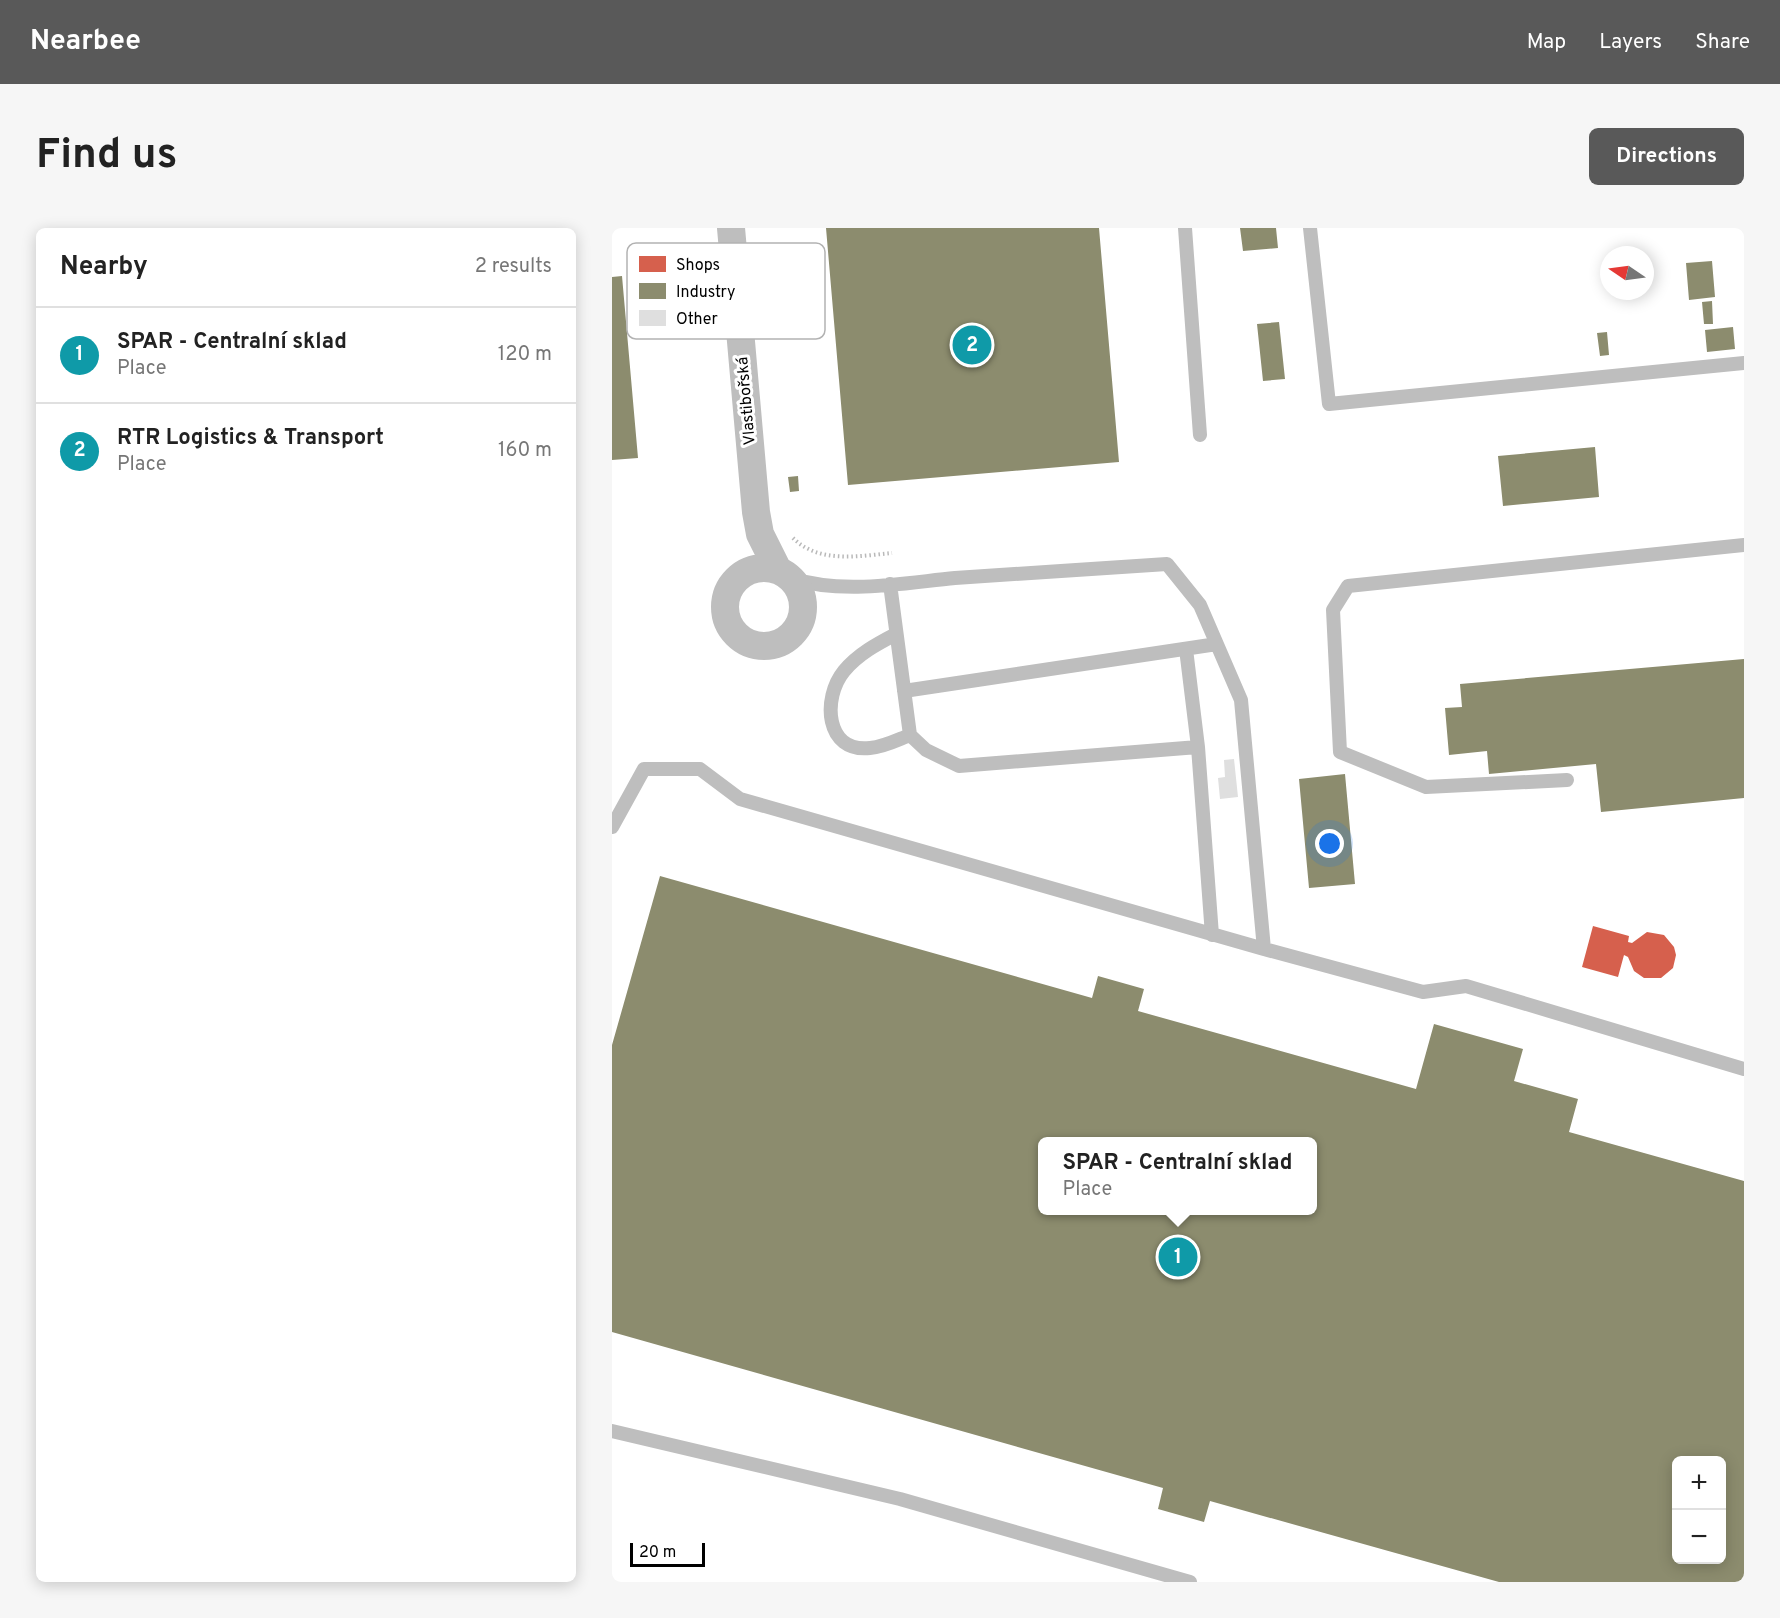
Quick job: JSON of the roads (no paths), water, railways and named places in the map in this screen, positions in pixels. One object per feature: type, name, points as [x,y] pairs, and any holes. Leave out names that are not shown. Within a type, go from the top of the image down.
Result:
[{"type":"street","name":"Vlastibořská","points":[[731,228],[732,243]]},
{"type":"street","name":"Vlastibořská","points":[[741,339],[756,512],[760,534],[785,574]]},
{"type":"lane","points":[[1185,228],[1200,435]]},
{"type":"lane","points":[[1310,228],[1329,404],[1744,363]]},
{"type":"lane","points":[[1567,780],[1426,787],[1340,752],[1333,610],[1348,586],[1744,545]]},
{"type":"lane","points":[[785,574],[810,585],[829,586],[890,584],[1167,564],[1200,605],[1241,700],[1264,949]]},
{"type":"lane","points":[[890,584],[909,735],[926,750],[959,766],[1198,747]]},
{"type":"lane","points":[[896,634],[866,650],[843,672],[829,705],[830,722],[838,737],[844,742],[851,746],[869,749],[909,735]]},
{"type":"lane","points":[[904,691],[1216,644]]},
{"type":"lane","points":[[1186,649],[1198,747],[1212,935]]},
{"type":"lane","points":[[612,827],[644,769],[700,770],[740,799],[1212,935],[1423,992],[1466,986],[1744,1070]]},
{"type":"lane","points":[[612,1431],[900,1499],[1190,1582]]},
{"type":"place","name":"RTR Logistics & Transport","points":[[972,345]]},
{"type":"place","name":"SPAR - Centralní sklad","points":[[1178,1257]]}]
